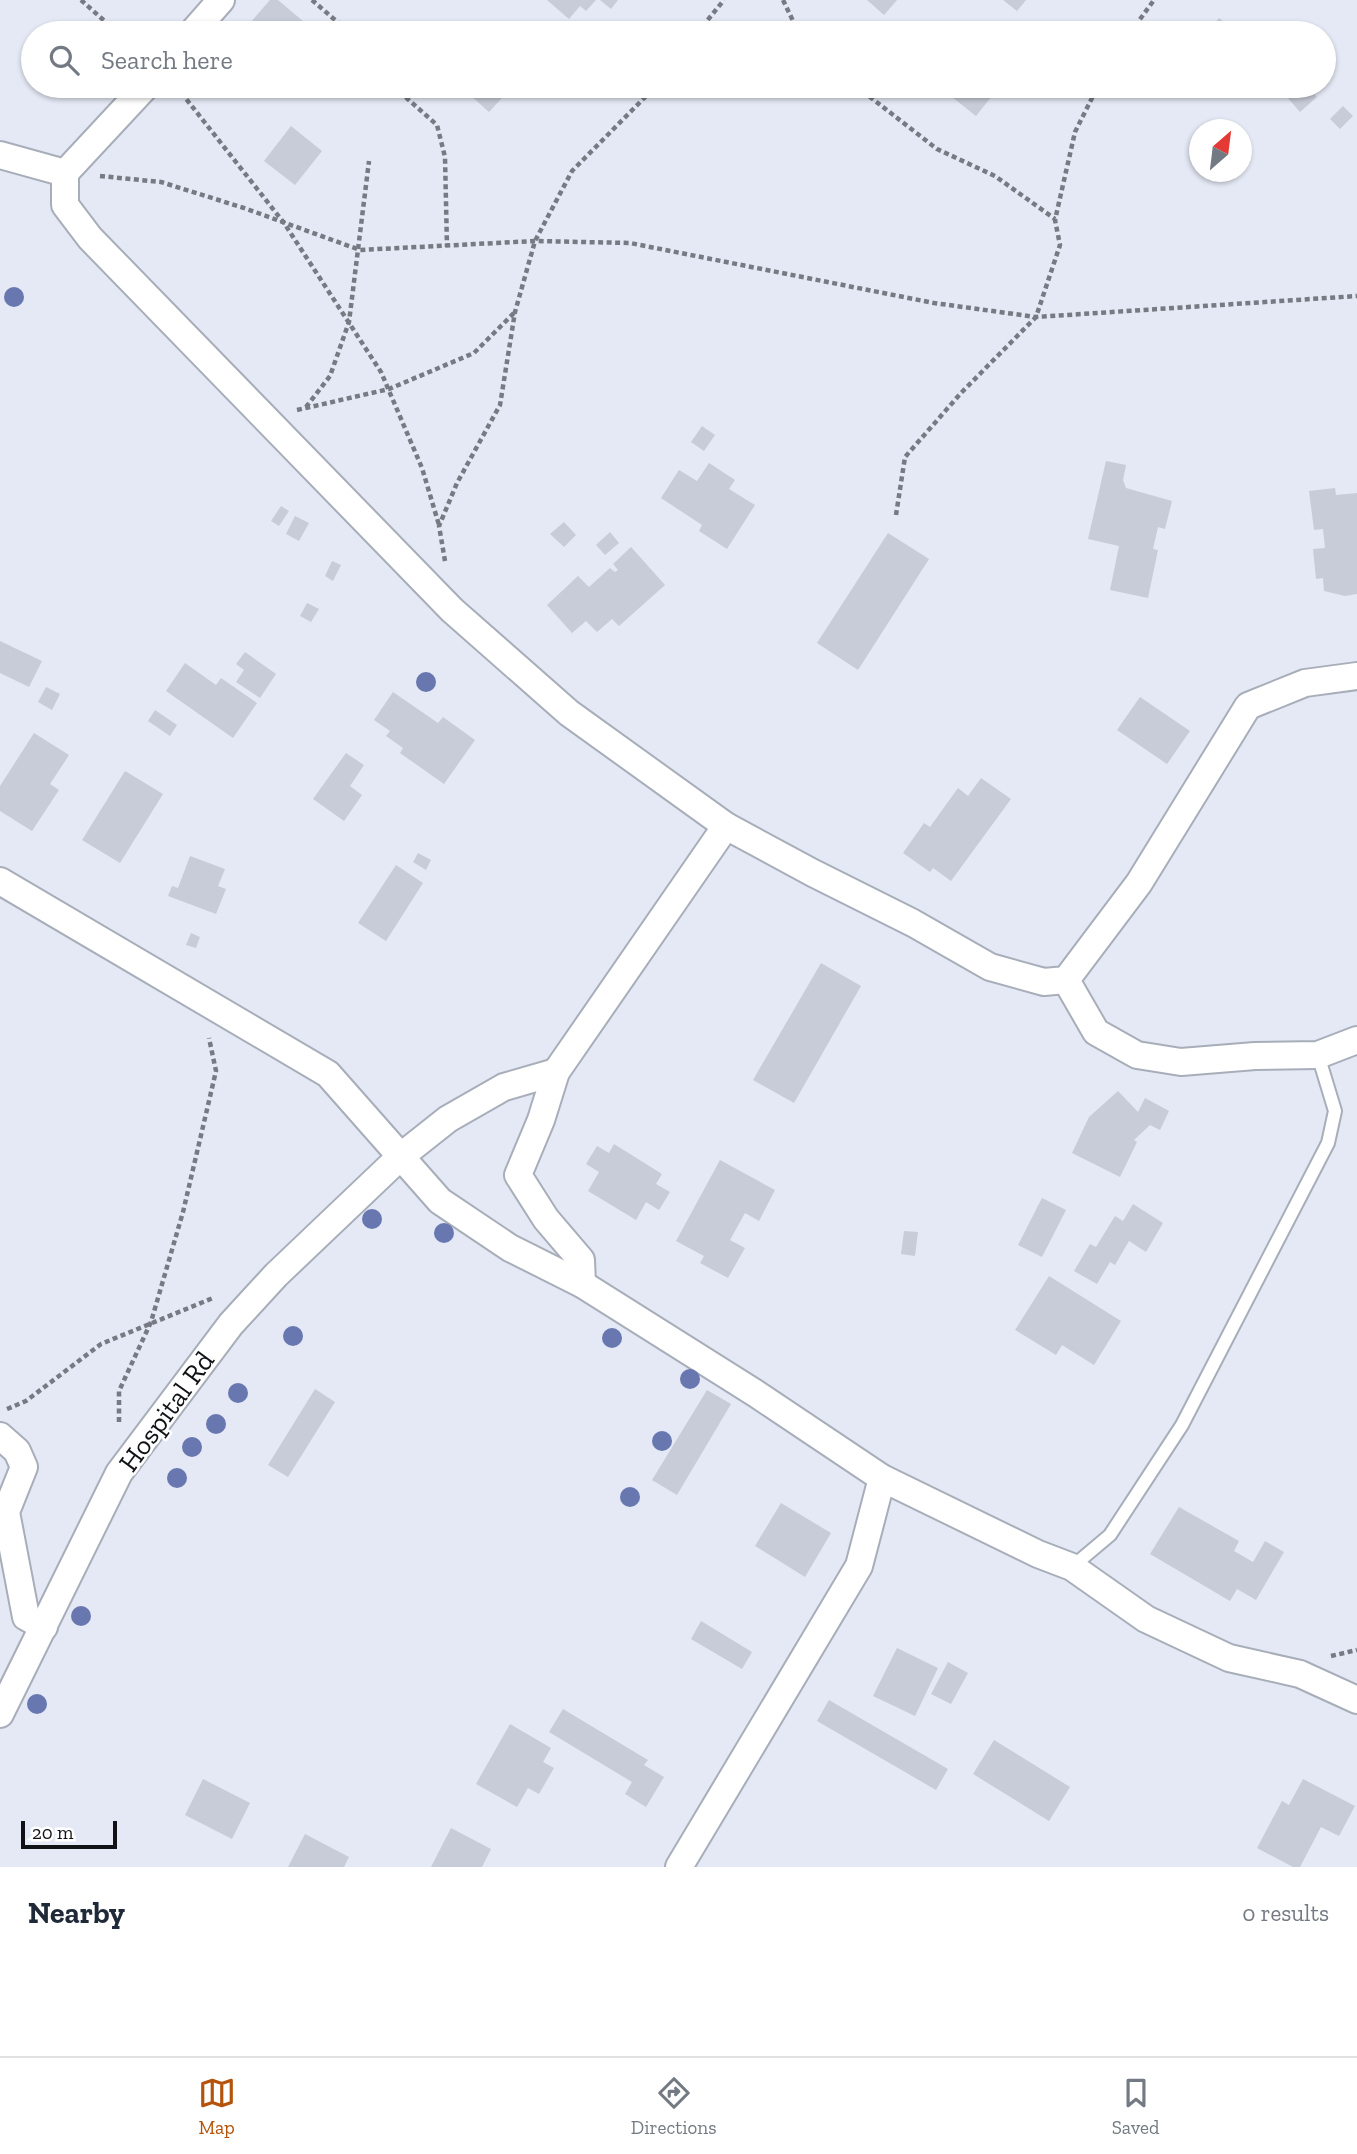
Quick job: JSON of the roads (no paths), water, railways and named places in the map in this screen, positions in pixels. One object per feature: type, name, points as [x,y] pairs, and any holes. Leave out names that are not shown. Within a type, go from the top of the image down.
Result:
[{"type":"street","points":[[203,21],[221,0]]},
{"type":"street","points":[[135,98],[65,173],[65,205],[90,238],[452,610],[569,713],[726,826],[913,923],[990,967],[1044,982],[1066,980],[1139,883],[1248,706],[1305,683],[1357,676]]},
{"type":"street","points":[[0,155],[65,173]]},
{"type":"street","points":[[582,1284],[581,1261],[546,1219],[518,1175],[541,1121],[556,1072],[726,826]]},
{"type":"street","points":[[0,881],[328,1074],[440,1201],[510,1248],[582,1284],[755,1392],[882,1478],[1038,1554],[1072,1567],[1146,1619],[1229,1658],[1300,1674],[1357,1700]]},
{"type":"street","points":[[1066,980],[1096,1032],[1137,1055],[1181,1062],[1255,1056],[1318,1055],[1357,1040]]},
{"type":"street","name":"Hospital Rd","points":[[0,1714],[119,1473],[231,1324],[276,1275],[400,1157],[448,1119],[493,1093],[556,1072]]},
{"type":"street","points":[[0,1436],[17,1451],[24,1467],[6,1512],[26,1617],[44,1627]]},
{"type":"street","points":[[679,1867],[859,1566],[882,1478]]},
{"type":"lane","points":[[1072,1567],[1110,1535],[1182,1425],[1328,1143],[1335,1111],[1318,1055]]}]
